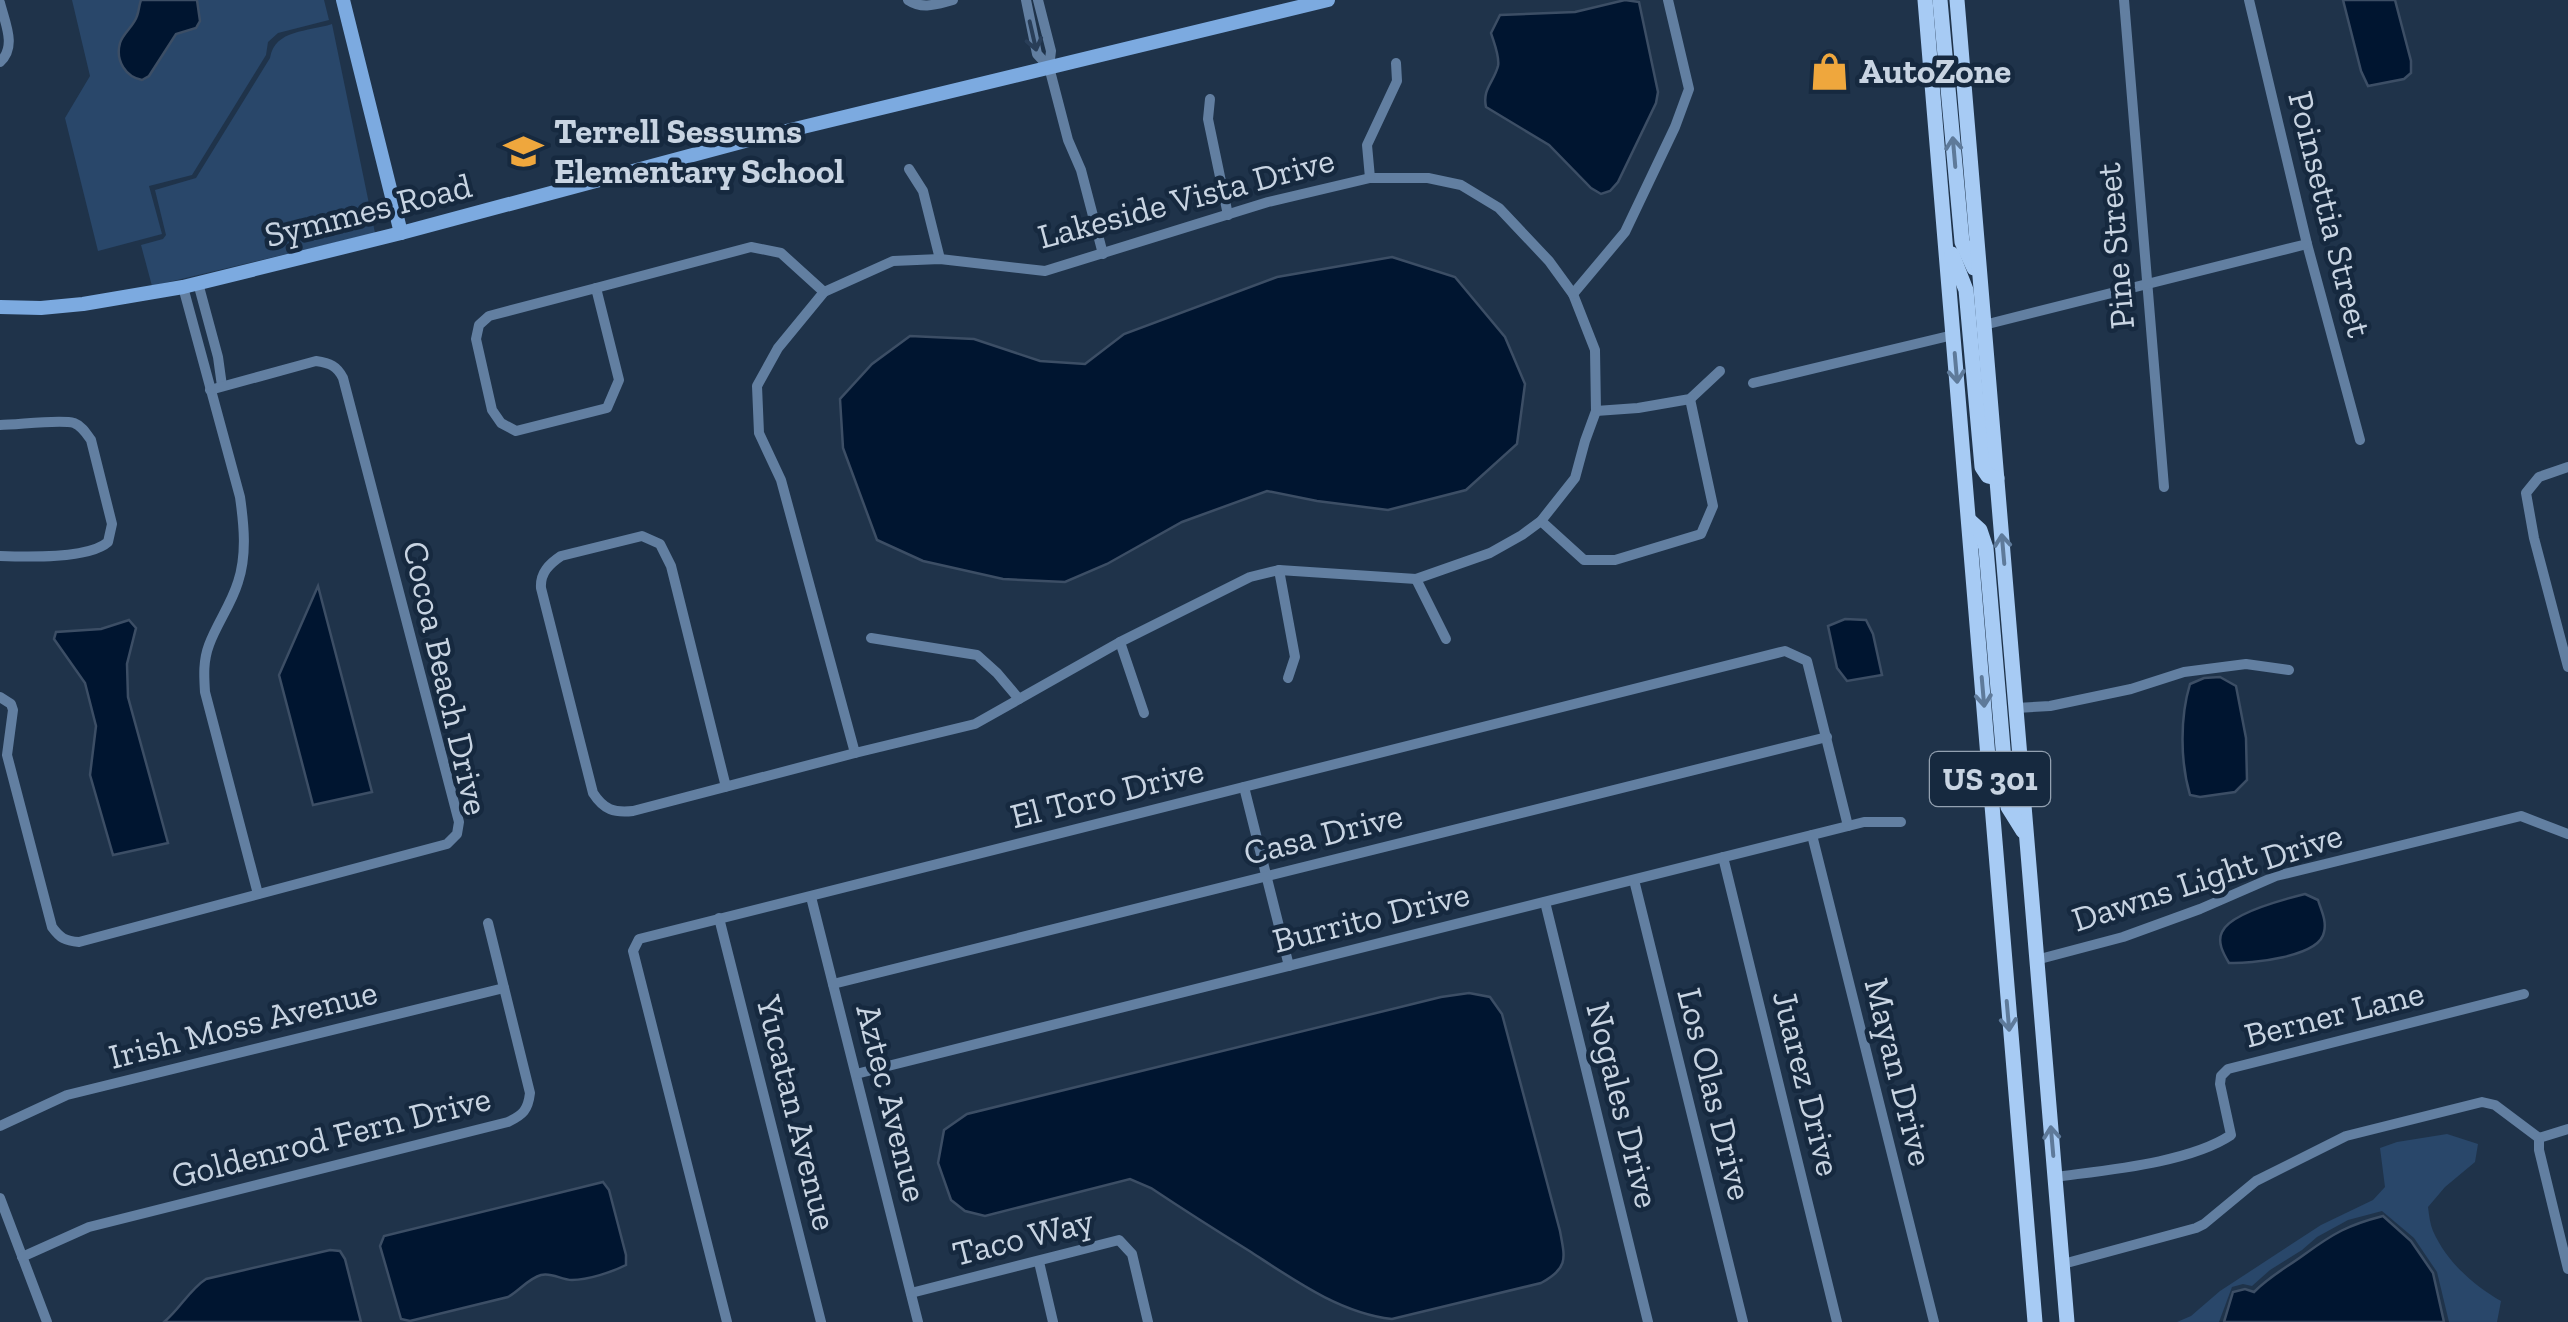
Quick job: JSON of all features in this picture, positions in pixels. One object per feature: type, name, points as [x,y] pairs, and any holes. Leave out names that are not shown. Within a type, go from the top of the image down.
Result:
[{"type":"main road","name":"US 301","points":[[1925,0],[2035,1322]]},
{"type":"main road","points":[[1940,0],[1962,242],[1979,280]]},
{"type":"main road","name":"US 301","points":[[1957,0],[2067,1322]]},
{"type":"main road","points":[[1946,236],[1966,290],[1982,466],[1988,476],[1997,478]]},
{"type":"main road","points":[[1969,520],[1980,530],[1986,548],[2008,807],[2025,834]]},
{"type":"street","points":[[343,0],[401,233]]},
{"type":"street","points":[[908,0],[926,6],[953,0]]},
{"type":"street","points":[[1026,0],[1037,54],[1049,67]]},
{"type":"street","points":[[1038,0],[1051,51],[1049,67],[1103,254]]},
{"type":"street","name":"Symmes Road","points":[[0,307],[82,304],[182,287],[746,142],[1325,0]]},
{"type":"street","points":[[1573,294],[1625,232],[1675,127],[1688,89],[1668,0]]},
{"type":"street","name":"Pine Street","points":[[2124,0],[2164,487]]},
{"type":"street","name":"Poinsettia Street","points":[[2249,0],[2360,440]]},
{"type":"street","points":[[0,3],[10,43],[8,54],[0,62]]},
{"type":"street","points":[[1370,178],[1368,145],[1397,81],[1396,63]]},
{"type":"street","points":[[1210,98],[1208,120],[1228,215]]},
{"type":"street","points":[[909,169],[923,190],[940,258]]},
{"type":"street","name":"Lakeside Vista Drive","points":[[726,787],[671,566],[660,544],[642,536],[561,556],[552,562],[541,580],[542,588],[594,794],[609,810],[633,811],[976,724],[1120,642],[1250,577],[1278,570],[1416,580],[1490,553],[1542,521],[1575,478],[1596,411],[1594,350],[1573,294],[1549,261],[1499,208],[1461,185],[1428,178],[1370,178],[1268,202],[1045,270],[940,258],[893,261],[824,292],[778,348],[757,386],[759,433],[781,480],[855,754]]},
{"type":"street","points":[[1984,325],[2308,244]]},
{"type":"street","points":[[596,288],[619,380],[607,408],[516,431],[500,423],[492,410],[476,339],[479,325],[489,316],[751,247],[781,252],[824,292]]},
{"type":"street","points":[[198,283],[215,346],[216,388]]},
{"type":"street","points":[[182,287],[200,351],[216,388],[240,497],[244,548],[240,578],[209,646],[204,664],[205,692],[258,894]]},
{"type":"street","points":[[1753,384],[1953,334]]},
{"type":"street","points":[[200,351],[215,346]]},
{"type":"street","name":"Cocoa Beach Drive","points":[[0,697],[13,710],[4,750],[52,927],[66,941],[79,942],[447,844],[457,834],[460,822],[338,368],[316,361],[216,388]]},
{"type":"street","points":[[1596,411],[1690,399],[1720,371]]},
{"type":"street","points":[[1542,521],[1584,560],[1615,560],[1701,534],[1713,506],[1690,399]]},
{"type":"street","points":[[0,426],[64,422],[85,430],[91,440],[112,524],[108,542],[92,551],[0,556]]},
{"type":"street","points":[[2568,466],[2540,477],[2526,493],[2568,667]]},
{"type":"street","points":[[1278,570],[1295,656],[1288,678]]},
{"type":"street","points":[[1416,580],[1446,639]]},
{"type":"street","points":[[2554,614],[2568,611]]},
{"type":"street","points":[[870,638],[977,656],[1018,699]]},
{"type":"street","points":[[1120,642],[1144,714]]},
{"type":"street","name":"El Toro Drive","points":[[727,1322],[633,951],[639,939],[1785,651],[1807,662],[1848,826]]},
{"type":"street","points":[[2016,708],[2050,706],[2184,672],[2246,664],[2289,670]]},
{"type":"street","name":"Casa Drive","points":[[833,984],[1826,737]]},
{"type":"street","points":[[1244,787],[1289,966]]},
{"type":"street","name":"Dawns Light Drive","points":[[2036,960],[2123,937],[2276,876],[2521,816],[2568,834]]},
{"type":"street","name":"Burrito Drive","points":[[856,1074],[1864,822],[1901,822]]},
{"type":"street","name":"Mayan Drive","points":[[1812,835],[1934,1322]]},
{"type":"street","name":"Juarez Drive","points":[[1723,858],[1838,1322]]},
{"type":"street","name":"Los Olas Drive","points":[[1634,880],[1742,1322]]},
{"type":"street","name":"Aztec Avenue","points":[[811,897],[918,1322]]},
{"type":"street","name":"Nogales Drive","points":[[1545,902],[1648,1322]]},
{"type":"street","name":"Yucatan Avenue","points":[[719,918],[821,1322]]},
{"type":"street","name":"Goldenrod Fern Drive","points":[[22,1257],[89,1227],[522,1116],[529,1106],[530,1093],[488,923]]},
{"type":"street","name":"Irish Moss Avenue","points":[[0,1126],[68,1095],[504,988]]},
{"type":"street","name":"Berner Lane","points":[[2055,1177],[2138,1166],[2216,1146],[2232,1135],[2220,1084],[2228,1069],[2524,994]]},
{"type":"street","points":[[2063,1264],[2196,1228],[2256,1180],[2356,1132],[2482,1102],[2496,1105],[2539,1138]]},
{"type":"street","points":[[2539,1138],[2568,1129]]},
{"type":"street","points":[[2539,1138],[2568,1269]]},
{"type":"street","points":[[0,1198],[47,1322]]},
{"type":"street","name":"Taco Way","points":[[912,1293],[1119,1240],[1132,1254],[1148,1322]]},
{"type":"street","points":[[1039,1262],[1053,1322]]},
{"type":"shaded area","points":[[72,0],[324,0],[329,20],[278,33],[268,42],[266,55],[192,175],[149,186],[162,234],[98,251],[65,118],[90,76]]},
{"type":"shaded area","points":[[141,0],[197,0],[200,21],[196,28],[176,34],[149,76],[142,80],[123,67],[119,56],[121,39],[136,20]]},
{"type":"shaded area","points":[[1625,0],[1639,2],[1658,92],[1618,182],[1601,194],[1549,145],[1486,107],[1487,90],[1498,62],[1491,33],[1500,15],[1575,12]]},
{"type":"shaded area","points":[[2343,0],[2395,0],[2411,61],[2411,73],[2404,79],[2368,86]]},
{"type":"shaded area","points":[[332,24],[375,233],[152,286],[141,245],[166,235],[155,190],[196,178],[278,42],[294,33]]},
{"type":"shaded area","points":[[1392,257],[1455,277],[1505,337],[1525,384],[1517,444],[1466,490],[1388,510],[1267,491],[1182,522],[1107,564],[1065,582],[1003,579],[923,561],[877,540],[843,448],[840,399],[872,364],[910,336],[974,339],[1040,361],[1085,364],[1124,334],[1277,277]]},
{"type":"shaded area","points":[[318,586],[372,792],[313,805],[279,675]]},
{"type":"shaded area","points":[[1845,619],[1866,620],[1882,675],[1847,681],[1837,668],[1828,626]]},
{"type":"shaded area","points":[[129,620],[136,628],[127,664],[128,697],[168,843],[113,855],[90,775],[96,726],[85,683],[54,639],[56,632],[101,629]]},
{"type":"shaded area","points":[[2220,677],[2236,686],[2246,738],[2247,780],[2235,792],[2190,795],[2183,725],[2190,684]]},
{"type":"shaded area","points":[[2305,894],[2318,900],[2322,912],[2325,928],[2320,941],[2283,957],[2229,963],[2220,940],[2227,925],[2259,908]]},
{"type":"shaded area","points":[[1469,993],[1490,997],[1502,1014],[1560,1231],[1563,1262],[1541,1283],[1392,1319],[1354,1310],[1318,1294],[1151,1188],[1130,1179],[985,1216],[965,1211],[951,1200],[938,1163],[944,1130],[967,1114]]},
{"type":"shaded area","points":[[2447,1134],[2478,1144],[2475,1162],[2428,1207],[2431,1225],[2453,1262],[2501,1301],[2497,1322],[2449,1322],[2437,1272],[2414,1238],[2382,1211],[2348,1220],[2317,1237],[2252,1286],[2232,1287],[2219,1322],[2177,1322],[2321,1225],[2373,1200],[2385,1187],[2380,1148]]},
{"type":"shaded area","points":[[603,1182],[609,1190],[626,1265],[578,1280],[541,1275],[508,1297],[410,1321],[401,1319],[380,1246],[384,1236]]},
{"type":"shaded area","points":[[2383,1216],[2411,1241],[2433,1273],[2444,1322],[2224,1322],[2233,1292],[2254,1292],[2333,1235]]},
{"type":"shaded area","points":[[330,1250],[340,1251],[345,1259],[361,1322],[164,1322],[206,1279]]},
{"type":"place","name":"AutoZone","points":[[1829,71]]},
{"type":"place","name":"Terrell Sessums Elementary School","points":[[524,151]]}]
